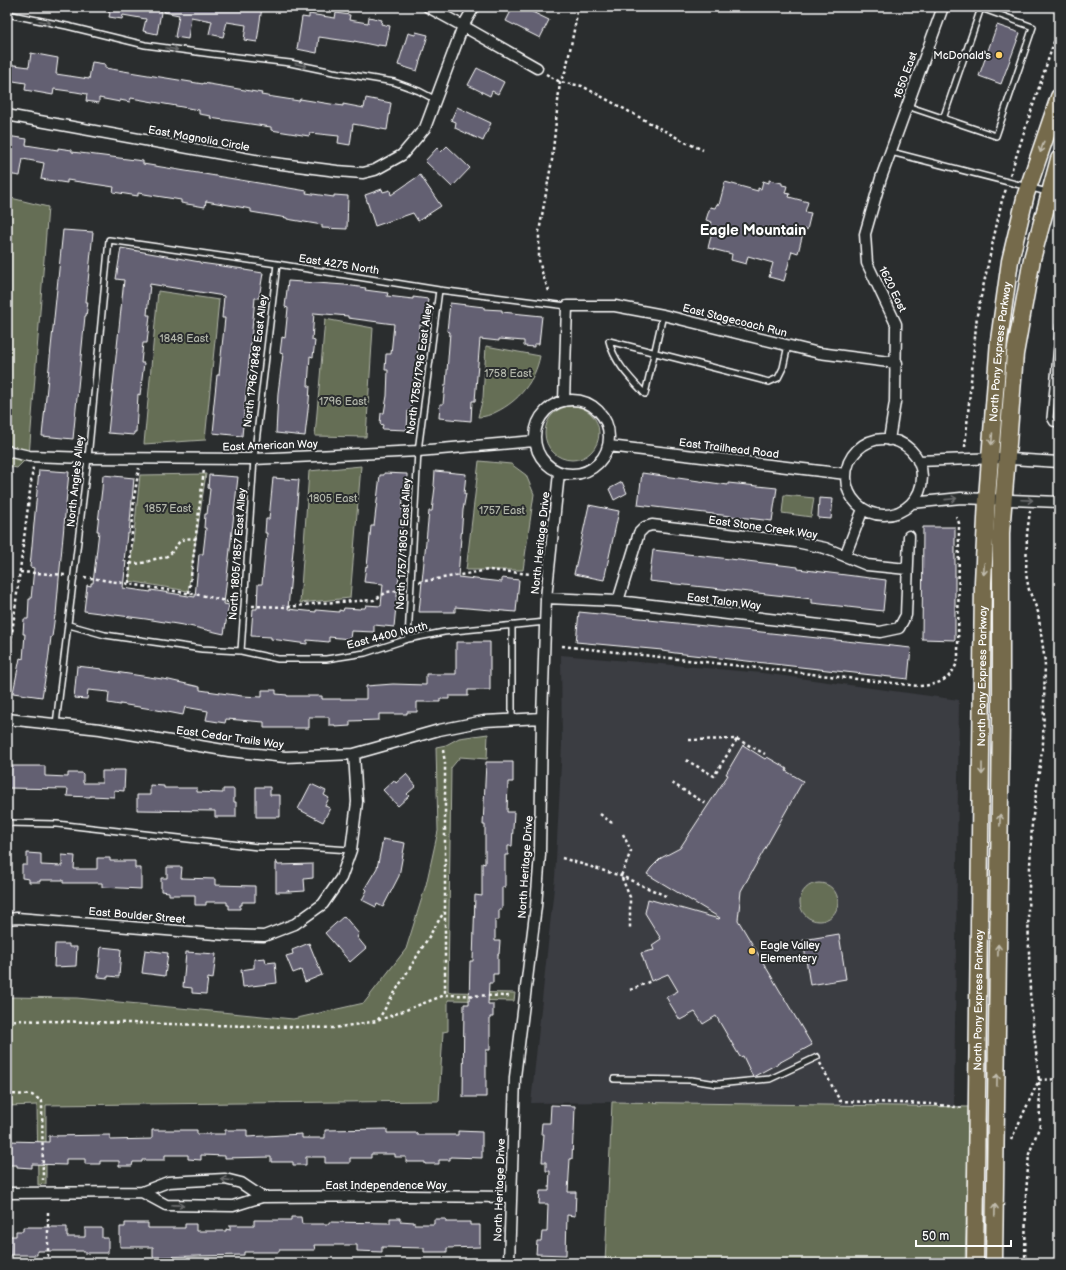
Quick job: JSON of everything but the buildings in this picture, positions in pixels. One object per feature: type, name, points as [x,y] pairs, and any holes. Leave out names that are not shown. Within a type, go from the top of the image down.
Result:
[{"type":"main road","name":"North Pony Express Parkway","points":[[974,1263],[983,582],[995,499],[998,458],[998,340],[1010,261],[1029,188],[1059,97]]},
{"type":"main road","name":"North Pony Express Parkway","points":[[998,458],[1032,259],[1054,194],[1059,160]]},
{"type":"main road","name":"North Pony Express Parkway","points":[[994,1263],[1002,720],[1000,567],[995,499]]},
{"type":"street","points":[[428,7],[537,68]]},
{"type":"street","name":"East Magnolia Circle","points":[[7,114],[266,162],[337,172],[364,173],[387,164],[402,155],[425,128],[463,26],[474,7]]},
{"type":"street","name":"1650 East","points":[[890,152],[943,7]]},
{"type":"street","name":"1620 East","points":[[889,440],[895,402],[897,363],[896,324],[867,263],[865,234],[890,152]]},
{"type":"street","points":[[564,401],[567,306]]},
{"type":"street","name":"East Stagecoach Run","points":[[567,306],[615,306],[664,315],[819,353],[897,363]]},
{"type":"street","points":[[564,401],[582,401],[593,406],[607,422],[610,433],[609,446],[598,465],[585,473],[569,475],[559,473],[549,468],[541,459],[537,451],[534,440],[535,430],[543,414],[555,404],[564,401]]},
{"type":"street","name":"East American Way","points":[[7,451],[29,456],[254,460],[418,451],[534,440]]},
{"type":"street","points":[[877,440],[898,442],[913,453],[918,461],[922,472],[922,483],[918,494],[912,503],[904,510],[883,516],[872,514],[863,509],[849,494],[846,484],[846,474],[849,462],[856,452],[865,444],[877,440]]},
{"type":"street","name":"East Trailhead Road","points":[[609,446],[846,474]]},
{"type":"street","points":[[918,461],[998,458],[1059,462]]},
{"type":"street","name":"North Heritage Drive","points":[[509,1263],[515,1077],[536,906],[540,854],[546,598],[559,473]]},
{"type":"street","points":[[912,503],[962,498],[1059,502]]},
{"type":"street","points":[[845,556],[863,509]]},
{"type":"street","name":"East Stone Creek Way","points":[[618,601],[639,533],[645,527],[652,525],[796,542],[825,548],[866,565],[907,569]]},
{"type":"street","points":[[907,569],[909,536]]},
{"type":"street","name":"East Talon Way","points":[[546,598],[618,601],[880,632],[899,628],[906,615],[907,569]]},
{"type":"street","name":"East Cedar Trails Way","points":[[7,719],[100,729],[229,751],[285,757],[354,754],[441,730],[484,721],[542,718]]},
{"type":"street","points":[[351,850],[357,802],[354,754]]},
{"type":"street","name":"East Boulder Street","points":[[7,918],[228,935],[264,936],[295,924],[323,904],[341,878],[351,850]]},
{"type":"street","name":"East Independence Way","points":[[7,1193],[142,1192],[168,1182],[225,1179],[241,1183],[262,1197]]},
{"type":"street","name":"East Independence Way","points":[[142,1192],[166,1205],[233,1206],[262,1197],[511,1197]]},
{"type":"lane","points":[[907,106],[943,119],[996,136],[1033,27],[980,7],[943,119]]},
{"type":"lane","points":[[7,14],[67,26],[145,45],[290,63],[394,82],[419,91],[436,100]]},
{"type":"lane","points":[[890,152],[1054,194]]},
{"type":"lane","name":"East 4275 North","points":[[109,240],[277,264],[439,290],[567,306]]},
{"type":"lane","name":"North Angie's Alley","points":[[56,724],[88,458],[109,240]]},
{"type":"lane","name":"North 1796/1848 East Alley","points":[[254,460],[277,264]]},
{"type":"lane","name":"North 1758/1796 East Alley","points":[[418,451],[439,290]]},
{"type":"lane","points":[[664,315],[655,352],[646,394],[626,374],[611,349],[609,341],[655,352],[769,382],[778,378],[783,368],[788,345]]},
{"type":"lane","points":[[1059,326],[1050,418],[1053,423],[1059,424]]},
{"type":"lane","name":"North 1757/1805 East Alley","points":[[408,639],[418,451]]},
{"type":"lane","name":"North 1805/1857 East Alley","points":[[241,651],[254,460]]},
{"type":"lane","name":"East 4400 North","points":[[69,625],[105,635],[202,649],[241,651],[278,659],[326,659],[365,653],[408,639],[444,632],[546,622]]},
{"type":"lane","points":[[512,625],[512,720]]},
{"type":"lane","points":[[7,823],[57,824],[258,847],[303,847],[351,850]]},
{"type":"lane","points":[[614,1079],[691,1080],[717,1084],[770,1079],[818,1057]]},
{"type":"path","points":[[549,291],[539,260],[539,232],[552,160],[560,82],[566,70],[576,20],[577,7]]},
{"type":"path","points":[[537,68],[560,82],[582,86],[685,142],[703,150]]},
{"type":"path","points":[[7,673],[33,467]]},
{"type":"path","points":[[129,583],[134,498],[139,468]]},
{"type":"path","points":[[189,593],[204,469]]},
{"type":"path","points":[[1025,1263],[1026,1194],[1029,1154],[1040,1125],[1038,1080],[1030,993],[1028,910],[1032,823],[1043,743],[1046,662],[1038,612],[1029,590],[1026,574],[1027,534],[1030,515],[1029,500]]},
{"type":"path","points":[[562,646],[930,686],[942,682],[956,667],[958,659],[959,523],[956,516]]},
{"type":"path","points":[[130,563],[138,564],[163,558],[169,555],[180,541],[188,538],[196,539]]},
{"type":"path","points":[[417,583],[489,570],[531,574]]},
{"type":"path","points":[[20,572],[68,575]]},
{"type":"path","points":[[84,577],[189,593],[232,603]]},
{"type":"path","points":[[251,606],[288,607],[320,603],[374,600],[387,592],[402,590]]},
{"type":"path","points":[[689,740],[737,739],[766,754]]},
{"type":"path","points":[[686,760],[714,776],[737,739]]},
{"type":"path","points":[[443,750],[445,763],[445,995]]},
{"type":"path","points":[[672,783],[708,805]]},
{"type":"path","points":[[600,814],[612,824]]},
{"type":"path","points":[[623,834],[631,851],[621,876],[630,897],[630,930]]},
{"type":"path","points":[[562,858],[621,876],[668,897]]},
{"type":"path","points":[[378,1021],[445,911]]},
{"type":"path","points":[[630,990],[651,981]]},
{"type":"path","points":[[7,1020],[334,1028],[378,1021],[445,995],[510,996]]},
{"type":"path","points":[[818,1057],[840,1101],[931,1104],[963,1108],[963,1114]]},
{"type":"path","points":[[1038,1080],[1059,1079]]},
{"type":"path","points":[[1011,1140],[1038,1080]]},
{"type":"path","points":[[7,1094],[32,1095],[42,1101],[43,1180]]},
{"type":"path","points":[[48,1209],[48,1263]]},
{"type":"shaded area","name":"Eagle Valley Elementery","points":[[561,655],[762,673],[959,700],[954,1108],[612,1102],[531,1103],[555,878],[562,746]]},
{"type":"green space","points":[[7,197],[48,207],[29,456],[17,468],[7,466]]},
{"type":"green space","name":"1848 East","points":[[158,291],[219,300],[205,440],[144,444]]},
{"type":"green space","name":"1796 East","points":[[325,319],[373,328],[366,437],[315,436]]},
{"type":"green space","name":"1758 East","points":[[486,346],[540,356],[538,365],[530,382],[519,396],[496,412],[487,416],[478,417],[483,398]]},
{"type":"green space","points":[[567,406],[577,406],[587,410],[595,418],[599,428],[599,438],[595,448],[587,456],[577,460],[567,460],[557,456],[549,448],[545,438],[545,428],[549,418],[557,410]]},
{"type":"green space","name":"1757 East","points":[[479,461],[511,464],[526,475],[534,494],[523,570],[466,570]]},
{"type":"green space","name":"1805 East","points":[[361,466],[350,598],[300,603],[309,471]]},
{"type":"green space","name":"1857 East","points":[[206,474],[188,591],[129,581],[140,475]]},
{"type":"green space","points":[[784,495],[814,498],[811,517],[782,513]]},
{"type":"green space","points":[[488,734],[487,759],[460,757],[451,768],[448,992],[515,993],[514,1001],[448,1000],[448,1031],[443,1032],[439,1101],[46,1105],[46,1184],[38,1185],[37,1105],[7,1106],[7,997],[77,998],[293,1019],[364,1003],[406,949],[426,885],[438,831],[436,747],[446,745],[459,738]]},
{"type":"green space","points":[[815,883],[823,883],[833,888],[837,895],[837,909],[833,916],[823,921],[815,921],[805,916],[803,913],[800,906],[800,898],[805,888],[808,886]]},
{"type":"green space","points":[[612,1102],[969,1107],[965,1263],[605,1263]]},
{"type":"place","name":"McDonald's","points":[[999,55]]},
{"type":"place","name":"Eagle Valley Elementery","points":[[752,951]]},
{"type":"district","name":"Eagle Mountain","points":[[753,230]]}]
